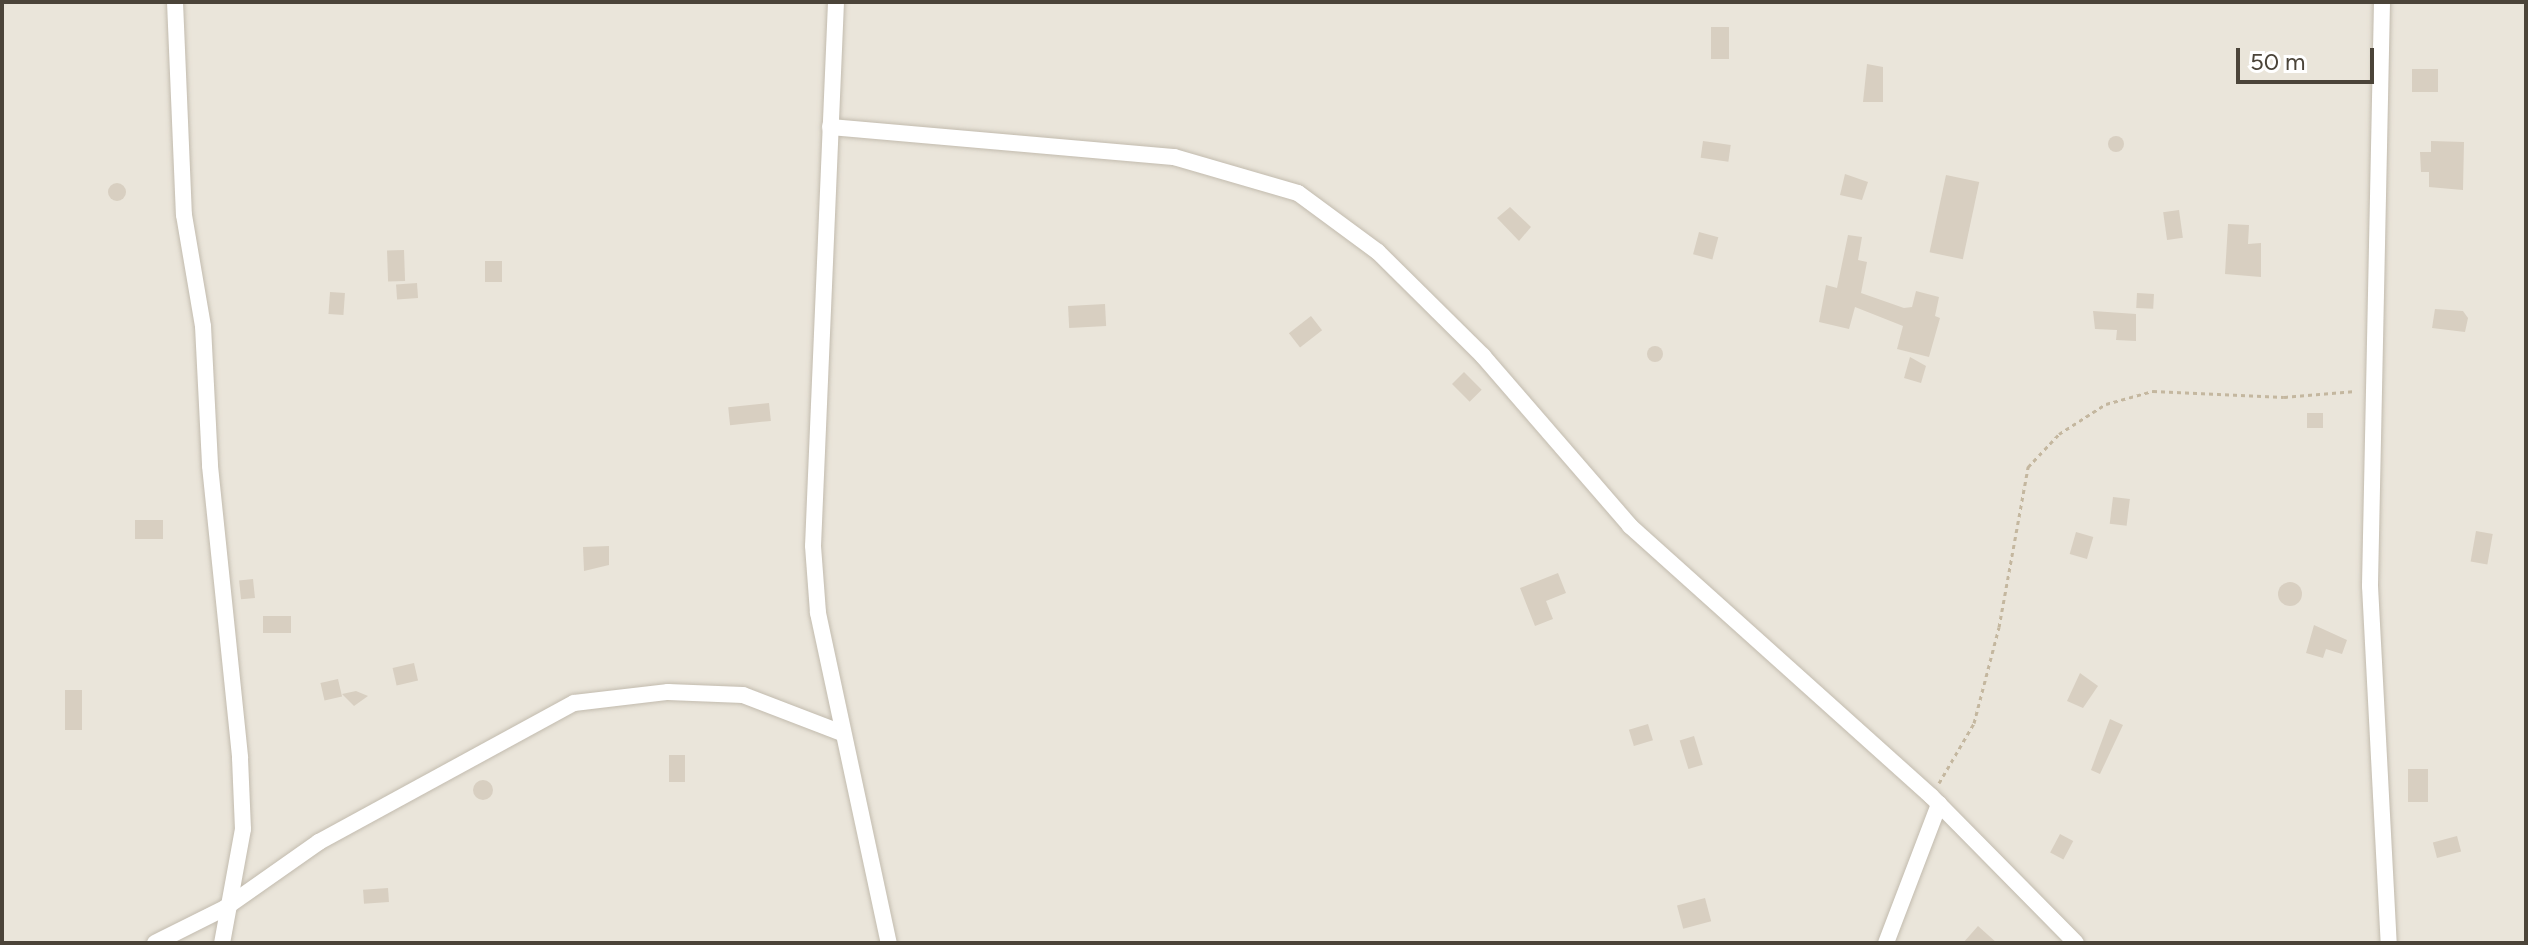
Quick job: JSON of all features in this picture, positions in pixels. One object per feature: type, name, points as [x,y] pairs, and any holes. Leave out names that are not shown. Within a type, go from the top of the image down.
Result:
[{"type":"street","points":[[175,2],[184,215],[203,326],[210,466],[240,758],[243,829],[225,908],[222,943]]},
{"type":"street","points":[[836,2],[813,546],[818,613],[889,943]]},
{"type":"street","points":[[2382,2],[2370,586],[2389,943]]},
{"type":"street","points":[[830,127],[1174,157],[1298,193],[1378,252],[1483,356],[1630,526],[1935,800],[2076,943]]},
{"type":"street","points":[[155,943],[225,908],[319,842],[574,703],[668,692],[743,695],[842,733]]},
{"type":"street","points":[[1886,943],[1935,800]]},
{"type":"path","points":[[1935,800],[1974,723],[1999,627],[2028,467],[2059,434],[2106,404],[2153,391],[2284,397],[2373,389]]},
{"type":"shaded area","points":[[2,2],[2526,2],[2526,943],[2,943]]},
{"type":"building","points":[[1711,27],[1729,27],[1729,59],[1711,59]]},
{"type":"building","points":[[1867,64],[1883,67],[1883,102],[1863,102]]},
{"type":"building","points":[[2412,69],[2438,69],[2438,92],[2412,92]]},
{"type":"building","points":[[2116,136],[2122,138],[2122,150],[2116,152],[2110,150],[2108,144],[2110,138]]},
{"type":"building","points":[[1703,141],[1731,145],[1728,162],[1701,158]]},
{"type":"building","points":[[2431,141],[2464,142],[2463,190],[2429,187],[2429,172],[2421,172],[2420,152],[2431,152]]},
{"type":"building","points":[[1845,174],[1868,182],[1862,200],[1840,195]]},
{"type":"building","points":[[1946,175],[1979,182],[1963,259],[1930,252]]},
{"type":"building","points":[[117,183],[126,192],[117,201],[108,192]]},
{"type":"building","points":[[1510,207],[1531,227],[1519,241],[1497,218]]},
{"type":"building","points":[[2179,210],[2183,238],[2167,240],[2163,212]]},
{"type":"building","points":[[2228,224],[2249,225],[2248,244],[2261,243],[2261,277],[2225,274]]},
{"type":"building","points":[[1699,232],[1718,237],[1712,259],[1693,254]]},
{"type":"building","points":[[1848,235],[1862,237],[1858,260],[1867,262],[1861,293],[1904,308],[1912,307],[1916,291],[1939,297],[1935,316],[1940,318],[1929,357],[1897,349],[1903,326],[1855,307],[1849,329],[1819,322],[1826,285],[1837,288]]},
{"type":"building","points":[[404,250],[405,281],[388,282],[387,251]]},
{"type":"building","points":[[485,261],[502,261],[502,282],[485,282]]},
{"type":"building","points":[[417,283],[418,298],[397,299],[396,284]]},
{"type":"building","points":[[330,292],[345,293],[343,315],[328,314]]},
{"type":"building","points":[[2137,293],[2154,294],[2153,309],[2136,308]]},
{"type":"building","points":[[1105,304],[1106,326],[1069,328],[1068,306]]},
{"type":"building","points":[[2435,309],[2463,311],[2468,318],[2465,332],[2432,328]]},
{"type":"building","points":[[2093,311],[2136,314],[2136,341],[2116,340],[2117,330],[2095,329]]},
{"type":"building","points":[[1311,316],[1322,330],[1300,347],[1289,333]]},
{"type":"building","points":[[1652,346],[1658,346],[1663,354],[1661,360],[1652,362],[1647,357],[1647,351]]},
{"type":"building","points":[[1910,357],[1926,366],[1921,383],[1904,378]]},
{"type":"building","points":[[1464,372],[1482,390],[1470,402],[1452,384]]},
{"type":"building","points":[[769,403],[771,421],[730,425],[728,407]]},
{"type":"building","points":[[2307,413],[2323,413],[2323,428],[2307,428]]},
{"type":"building","points":[[2113,497],[2130,499],[2127,526],[2110,524]]},
{"type":"building","points":[[135,520],[163,520],[163,539],[135,539]]},
{"type":"building","points":[[2476,531],[2493,534],[2487,564],[2471,562]]},
{"type":"building","points":[[2076,532],[2093,537],[2087,559],[2070,554]]},
{"type":"building","points":[[609,546],[609,565],[584,571],[583,547]]},
{"type":"building","points":[[1558,573],[1566,593],[1546,601],[1553,619],[1535,626],[1520,588]]},
{"type":"building","points":[[253,579],[255,598],[241,599],[239,580]]},
{"type":"building","points":[[2290,582],[2298,586],[2302,594],[2298,602],[2290,606],[2282,602],[2278,594],[2282,586]]},
{"type":"building","points":[[263,616],[291,616],[291,633],[263,633]]},
{"type":"building","points":[[2314,625],[2347,640],[2342,654],[2326,649],[2323,658],[2306,653]]},
{"type":"building","points":[[414,663],[418,681],[397,685],[393,668]]},
{"type":"building","points":[[2080,673],[2098,686],[2083,708],[2067,701]]},
{"type":"building","points":[[338,679],[342,697],[325,701],[320,683]]},
{"type":"building","points":[[65,690],[82,690],[82,730],[65,730]]},
{"type":"building","points":[[356,691],[368,696],[354,706],[342,694]]},
{"type":"building","points":[[2110,719],[2123,725],[2100,774],[2091,770]]},
{"type":"building","points":[[1648,724],[1653,740],[1634,746],[1629,730]]},
{"type":"building","points":[[1694,736],[1703,765],[1688,769],[1680,740]]},
{"type":"building","points":[[669,755],[685,755],[685,782],[669,782]]},
{"type":"building","points":[[2408,769],[2428,769],[2428,802],[2408,802]]},
{"type":"building","points":[[483,780],[490,783],[493,790],[490,797],[483,800],[476,797],[473,790],[476,783]]},
{"type":"building","points":[[2060,834],[2073,841],[2063,860],[2050,853]]},
{"type":"building","points":[[2457,836],[2461,851],[2437,858],[2433,842]]},
{"type":"building","points":[[388,888],[389,902],[364,904],[363,890]]},
{"type":"building","points":[[1705,898],[1711,921],[1683,929],[1677,906]]},
{"type":"building","points":[[1978,926],[1997,943],[1963,943]]}]
